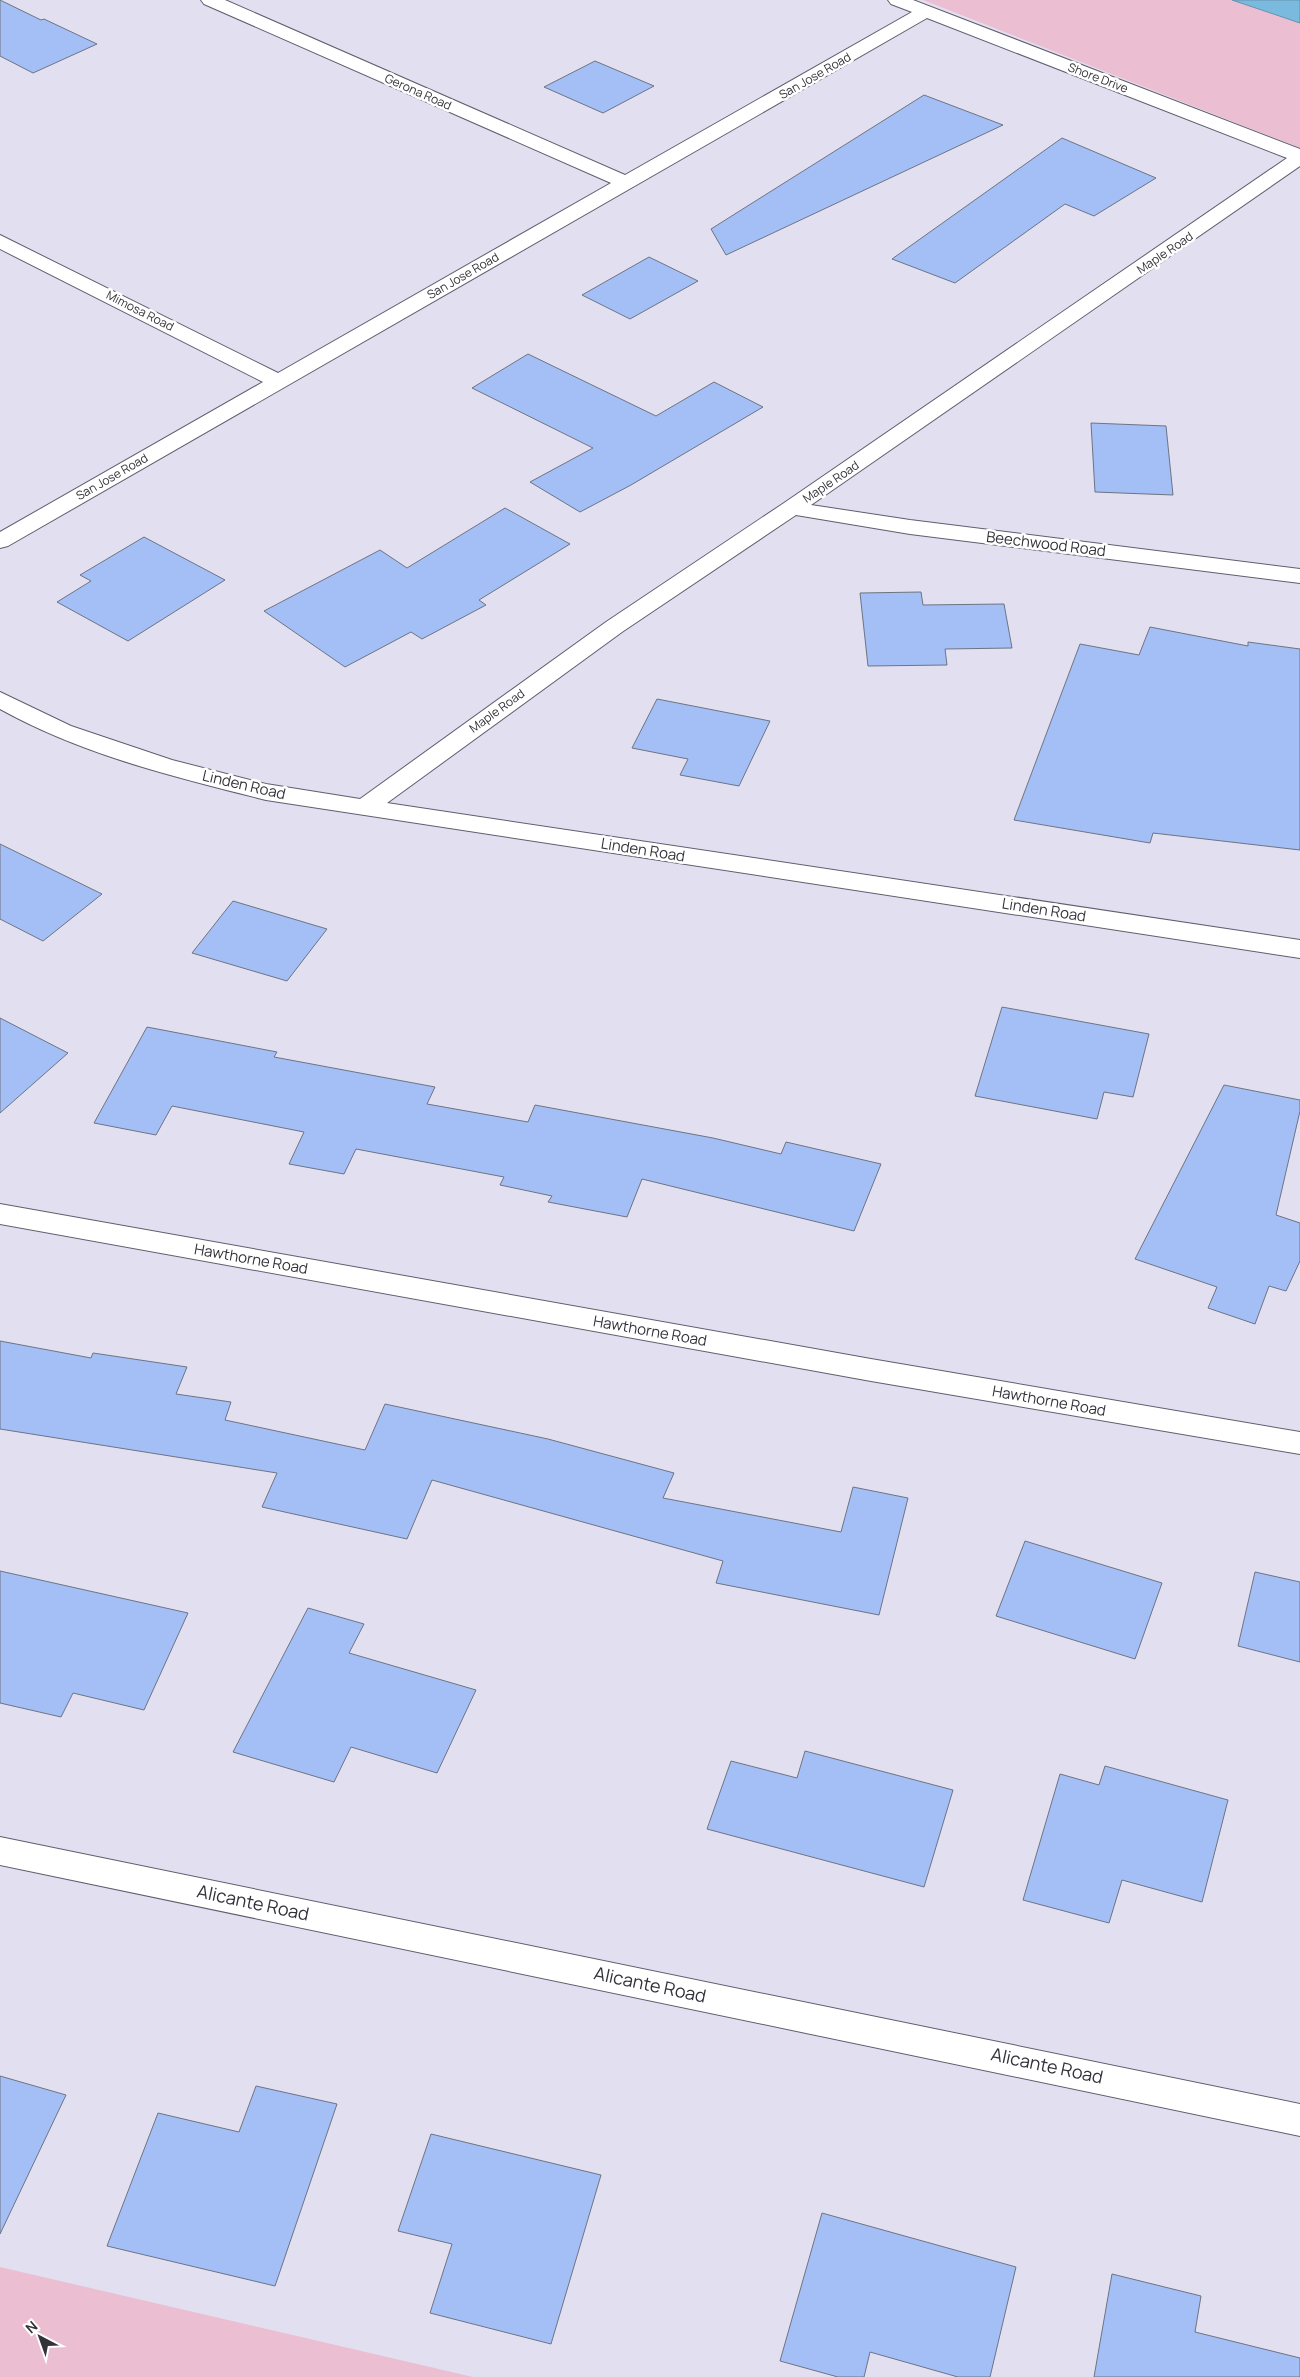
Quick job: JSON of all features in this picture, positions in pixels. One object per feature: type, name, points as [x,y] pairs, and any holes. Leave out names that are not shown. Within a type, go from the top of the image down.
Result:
[{"type":"street","name":"Gerona Road","points":[[210,0],[626,183]]},
{"type":"street","name":"Shore Drive","points":[[896,0],[1300,157]]},
{"type":"street","name":"San Jose Road","points":[[0,541],[926,11]]},
{"type":"street","name":"Maple Road","points":[[363,808],[614,627],[792,508],[1224,212],[1300,157]]},
{"type":"street","name":"Mimosa Road","points":[[0,241],[279,382]]},
{"type":"street","name":"Beechwood Road","points":[[792,508],[910,527],[1300,576]]},
{"type":"street","name":"Linden Road","points":[[0,699],[78,737],[149,762],[266,792],[1300,949]]},
{"type":"street","name":"Hawthorne Road","points":[[0,1214],[871,1370],[1300,1443]]},
{"type":"street","name":"Alicante Road","points":[[0,1851],[1300,2120]]},
{"type":"shaded area","points":[[923,0],[1232,0],[1300,23],[1300,148]]},
{"type":"shaded area","points":[[0,2267],[473,2377],[0,2377]]},
{"type":"water","points":[[1232,0],[1300,0],[1300,23]]},
{"type":"building","points":[[0,0],[97,44],[33,73],[0,56]]},
{"type":"building","points":[[595,61],[654,86],[603,113],[544,87]]},
{"type":"building","points":[[924,95],[1003,125],[726,255],[711,229]]},
{"type":"building","points":[[1062,138],[1156,178],[1094,216],[1065,204],[955,283],[892,259]]},
{"type":"building","points":[[649,257],[698,281],[630,319],[582,295]]},
{"type":"building","points":[[528,354],[656,416],[714,382],[763,407],[631,485],[580,512],[530,482],[593,448],[472,388]]},
{"type":"building","points":[[1091,423],[1166,426],[1173,495],[1095,492]]},
{"type":"building","points":[[505,508],[570,544],[479,600],[486,605],[422,639],[411,632],[345,667],[264,611],[380,550],[407,568]]},
{"type":"building","points":[[144,537],[225,580],[128,641],[57,602],[91,581],[80,575]]},
{"type":"building","points":[[921,592],[923,605],[1004,604],[1012,648],[945,649],[947,665],[868,666],[860,593]]},
{"type":"building","points":[[1150,627],[1248,646],[1248,642],[1300,649],[1300,850],[1153,833],[1150,843],[1014,820],[1080,644],[1139,655]]},
{"type":"building","points":[[657,699],[770,721],[739,786],[680,775],[688,759],[632,748]]},
{"type":"building","points":[[0,844],[102,894],[43,941],[0,919]]},
{"type":"building","points":[[233,901],[327,929],[287,981],[192,953]]},
{"type":"building","points":[[1002,1007],[1149,1034],[1133,1097],[1104,1092],[1097,1119],[975,1096]]},
{"type":"building","points":[[0,1018],[68,1053],[0,1113]]},
{"type":"building","points":[[147,1027],[277,1052],[274,1057],[435,1087],[427,1104],[528,1122],[535,1105],[713,1138],[781,1154],[786,1142],[881,1164],[854,1231],[642,1179],[627,1217],[548,1202],[552,1196],[500,1185],[504,1177],[356,1149],[344,1174],[289,1164],[304,1132],[172,1106],[156,1135],[94,1123]]},
{"type":"building","points":[[1224,1085],[1300,1100],[1300,1111],[1276,1215],[1300,1223],[1300,1261],[1286,1291],[1269,1286],[1255,1324],[1208,1308],[1217,1287],[1135,1259]]},
{"type":"building","points":[[0,1341],[91,1358],[93,1353],[187,1367],[176,1394],[231,1402],[225,1420],[365,1450],[385,1404],[548,1439],[674,1473],[663,1498],[841,1532],[853,1487],[908,1498],[879,1615],[716,1583],[723,1561],[432,1480],[407,1539],[262,1507],[277,1473],[0,1429]]},
{"type":"building","points":[[1025,1541],[1162,1583],[1135,1659],[996,1616]]},
{"type":"building","points":[[0,1571],[188,1613],[144,1710],[73,1693],[61,1717],[0,1703]]},
{"type":"building","points":[[1255,1572],[1300,1582],[1300,1662],[1238,1646]]},
{"type":"building","points":[[308,1608],[364,1624],[349,1653],[476,1690],[437,1773],[351,1747],[334,1782],[233,1752]]},
{"type":"building","points":[[805,1751],[953,1790],[924,1887],[707,1829],[731,1761],[797,1778]]},
{"type":"building","points":[[1105,1766],[1228,1800],[1202,1902],[1122,1880],[1109,1923],[1023,1900],[1060,1774],[1099,1785]]},
{"type":"building","points":[[0,2076],[66,2095],[0,2234]]},
{"type":"building","points":[[256,2086],[337,2104],[275,2286],[107,2246],[158,2113],[239,2132]]},
{"type":"building","points":[[431,2134],[601,2175],[551,2344],[430,2313],[452,2244],[398,2231]]},
{"type":"building","points":[[822,2213],[1016,2267],[990,2377],[958,2377],[870,2352],[864,2377],[838,2377],[780,2361]]},
{"type":"building","points":[[1112,2274],[1201,2296],[1195,2332],[1300,2358],[1300,2377],[1094,2377]]}]
